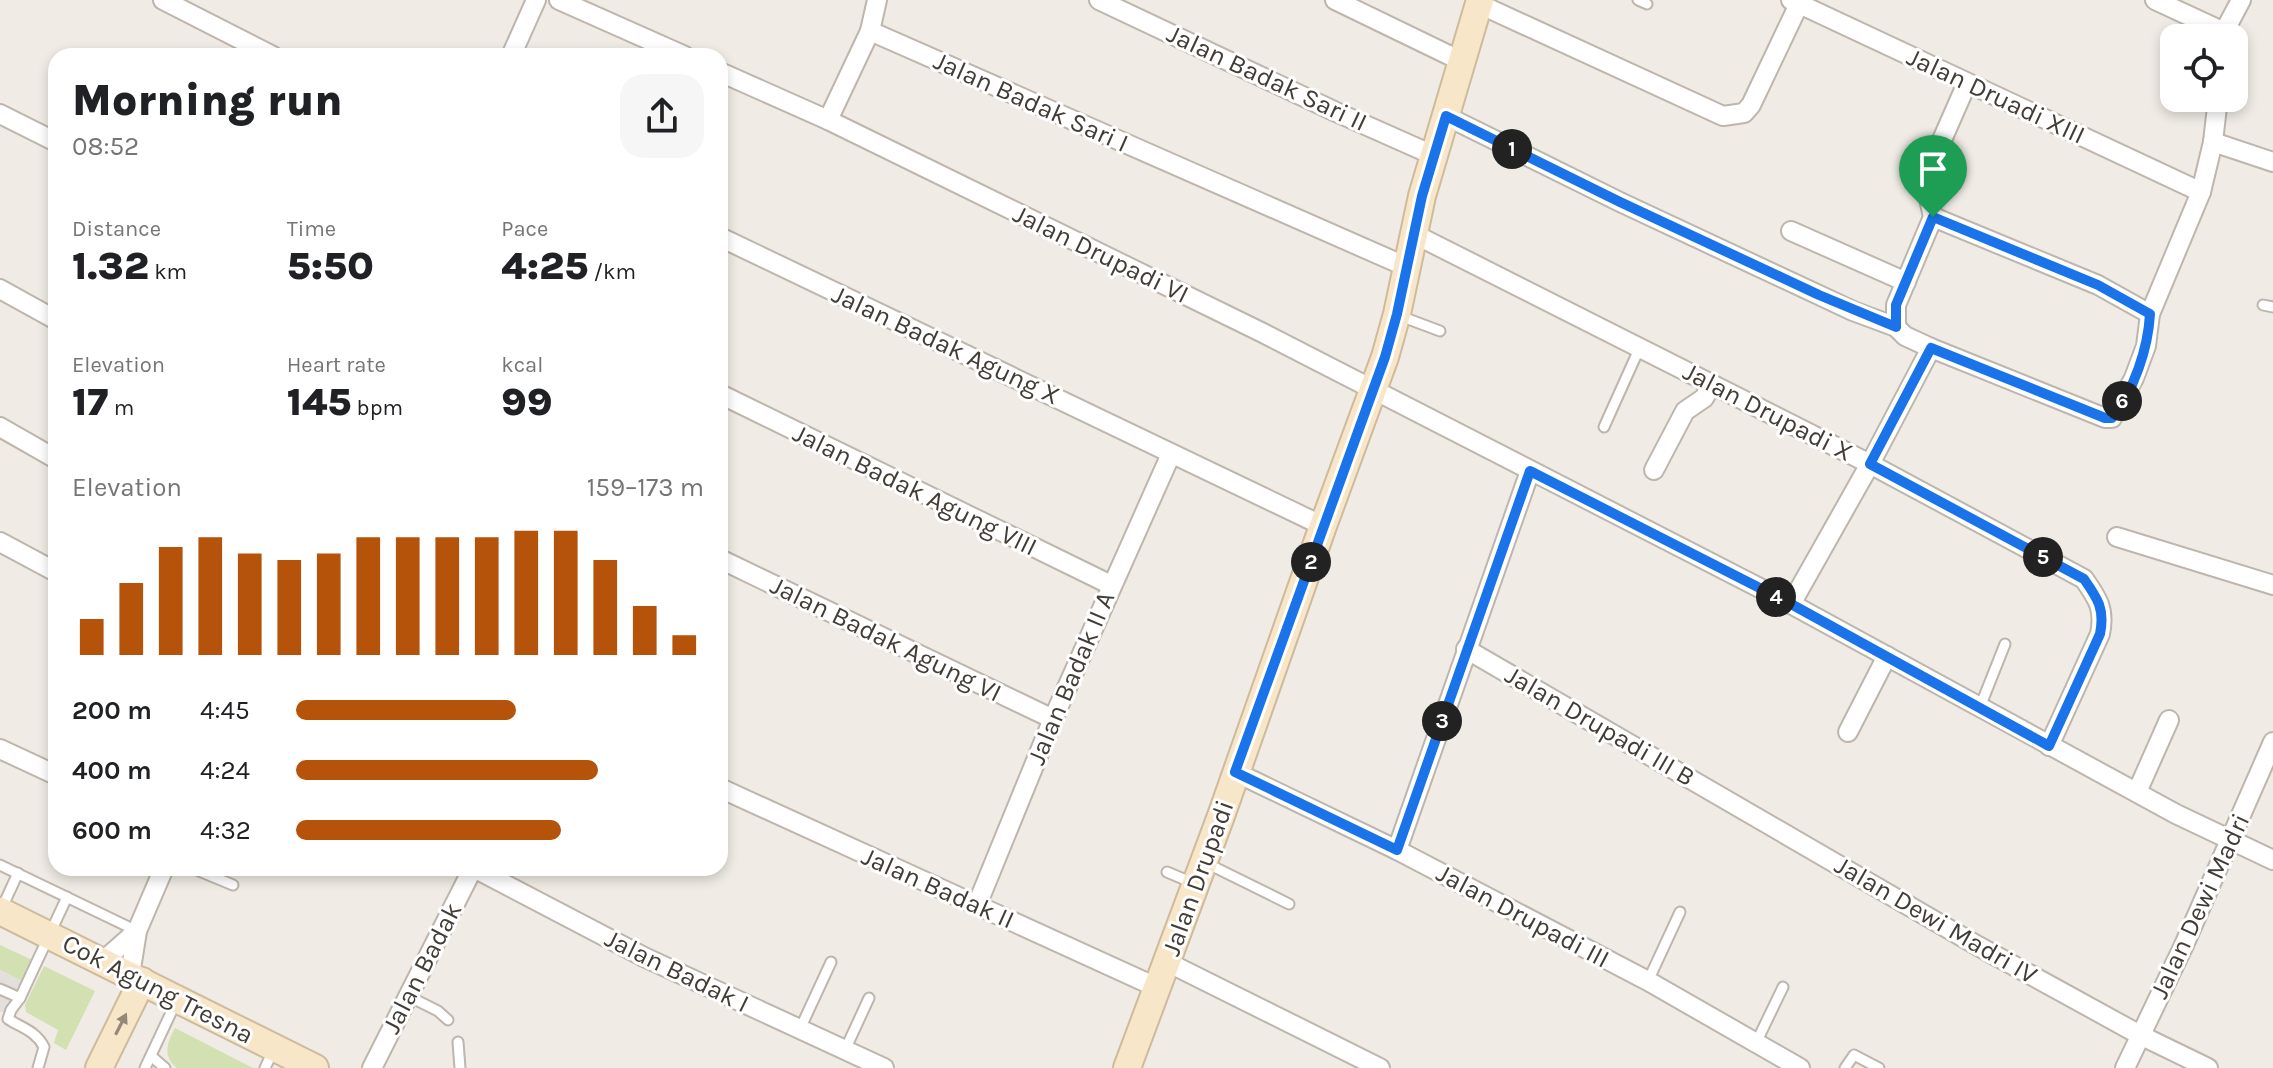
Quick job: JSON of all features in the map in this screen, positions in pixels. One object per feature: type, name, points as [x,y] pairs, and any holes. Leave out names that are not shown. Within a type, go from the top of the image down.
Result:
[{"type":"street","points":[[163,0],[257,48]]},
{"type":"street","points":[[515,48],[536,0]]},
{"type":"street","points":[[559,0],[667,48]]},
{"type":"street","points":[[828,120],[870,31],[877,0]]},
{"type":"street","name":"Jalan Badak Sari II","points":[[1099,0],[1435,156]]},
{"type":"street","points":[[1335,0],[1461,61]]},
{"type":"street","points":[[2155,0],[2202,24]]},
{"type":"street","points":[[2229,24],[2241,0]]},
{"type":"street","points":[[1480,2],[1723,116],[1744,113],[1751,105],[1795,2]]},
{"type":"street","name":"Jalan Drupadi","points":[[1127,1068],[1374,390],[1410,268],[1422,196],[1480,2]]},
{"type":"street","name":"Jalan Druadi XIII","points":[[1795,2],[2201,192]]},
{"type":"street","name":"Jalan Badak Sari I","points":[[870,31],[1410,268]]},
{"type":"street","name":"Jalan Drupadi VI","points":[[728,76],[828,120],[1374,390],[1791,604],[2049,746],[2273,860]]},
{"type":"street","points":[[1896,327],[1896,305],[1933,217],[1926,185],[1927,174],[1967,83]]},
{"type":"street","points":[[1446,116],[1620,202],[1819,295],[1896,327],[1905,336],[1931,348],[2105,418],[2112,418],[2134,378],[2146,346],[2150,314],[2201,192],[2216,112]]},
{"type":"street","points":[[1,115],[48,138]]},
{"type":"street","points":[[2213,142],[2273,162]]},
{"type":"street","points":[[1933,217],[2098,285],[2150,314]]},
{"type":"street","points":[[1791,231],[1906,282]]},
{"type":"street","name":"Jalan Drupadi X","points":[[1414,234],[1870,464],[2084,579],[2094,593],[2103,616],[2100,634],[2049,746]]},
{"type":"street","name":"Jalan Badak Agung X","points":[[728,241],[1323,526]]},
{"type":"street","points":[[0,289],[48,316]]},
{"type":"street","points":[[1791,604],[1931,348]]},
{"type":"street","points":[[1654,470],[1685,411],[1704,398],[1712,384]]},
{"type":"street","name":"Jalan Badak Agung VIII","points":[[728,398],[1111,585]]},
{"type":"street","points":[[0,427],[48,454]]},
{"type":"street","name":"Jalan Badak II A","points":[[977,905],[1053,719],[1171,454]]},
{"type":"street","points":[[1397,850],[1530,471]]},
{"type":"street","points":[[2117,537],[2273,585]]},
{"type":"street","points":[[0,542],[48,568]]},
{"type":"street","name":"Jalan Badak Agung VI","points":[[728,563],[1053,719]]},
{"type":"street","name":"Jalan Drupadi III B","points":[[1466,649],[1733,803]]},
{"type":"street","points":[[1848,732],[1887,656]]},
{"type":"street","points":[[2137,792],[2169,720]]},
{"type":"street","name":"Jalan Dewi Madri","points":[[2125,1068],[2273,742]]},
{"type":"street","points":[[0,749],[48,771]]},
{"type":"street","name":"Jalan Drupadi III","points":[[1235,772],[1397,850],[1648,981],[1800,1068]]},
{"type":"street","name":"Jalan Badak II","points":[[728,792],[1156,987]]},
{"type":"street","name":"Jalan Dewi Madri IV","points":[[1733,803],[1978,946],[2140,1035],[2208,1068]]},
{"type":"street","points":[[99,1068],[136,978],[137,931],[161,876]]},
{"type":"street","name":"Jalan Badak","points":[[372,1068],[470,876]]},
{"type":"street","name":"Jalan Badak I","points":[[489,876],[644,957],[884,1068]]},
{"type":"street","name":"Cok Agung Tresna","points":[[0,911],[178,999],[270,1058],[315,1068]]},
{"type":"street","points":[[103,961],[137,931]]},
{"type":"street","points":[[1167,962],[1377,1067]]},
{"type":"lane","points":[[1397,314],[1440,331]]},
{"type":"lane","points":[[1604,427],[1640,347]]},
{"type":"lane","points":[[1980,707],[2005,644]]},
{"type":"lane","points":[[0,865],[137,931]]},
{"type":"lane","points":[[1167,872],[1200,873],[1289,904]]},
{"type":"lane","points":[[0,911],[18,873]]},
{"type":"lane","points":[[211,876],[233,885]]},
{"type":"lane","points":[[38,1068],[44,1047],[40,1039],[8,1019],[67,897]]},
{"type":"lane","points":[[1648,981],[1680,912]]},
{"type":"lane","points":[[800,1029],[831,962]]},
{"type":"lane","points":[[1756,1043],[1783,987]]},
{"type":"lane","points":[[0,989],[20,998]]},
{"type":"lane","points":[[408,996],[438,1011],[448,1020]]},
{"type":"lane","points":[[845,1050],[869,998]]},
{"type":"lane","points":[[145,1068],[178,999]]},
{"type":"lane","points":[[458,1042],[460,1068]]},
{"type":"lane","points":[[1845,1068],[1854,1055],[1879,1068]]},
{"type":"lane","points":[[151,1056],[165,1068]]},
{"type":"green space","points":[[0,945],[32,960],[22,981],[0,970]]},
{"type":"green space","points":[[44,966],[95,991],[66,1050],[54,1043],[58,1030],[26,1012],[25,1005]]},
{"type":"green space","points":[[175,1028],[253,1068],[177,1068],[169,1059],[167,1049]]},
{"type":"shaded area","points":[[0,970],[27,983],[14,1013],[0,1012]]},
{"type":"route","points":[[1446,116],[1620,202],[1853,311],[1896,327],[1896,305],[1933,217],[2098,285],[2150,314],[2146,346],[2134,378],[2112,418],[2105,418],[1931,348],[1870,464],[2084,579],[2094,593],[2103,616],[2100,634],[2049,746],[1791,604],[1530,471],[1397,850],[1235,772],[1385,357],[1422,196],[1446,116]]}]
